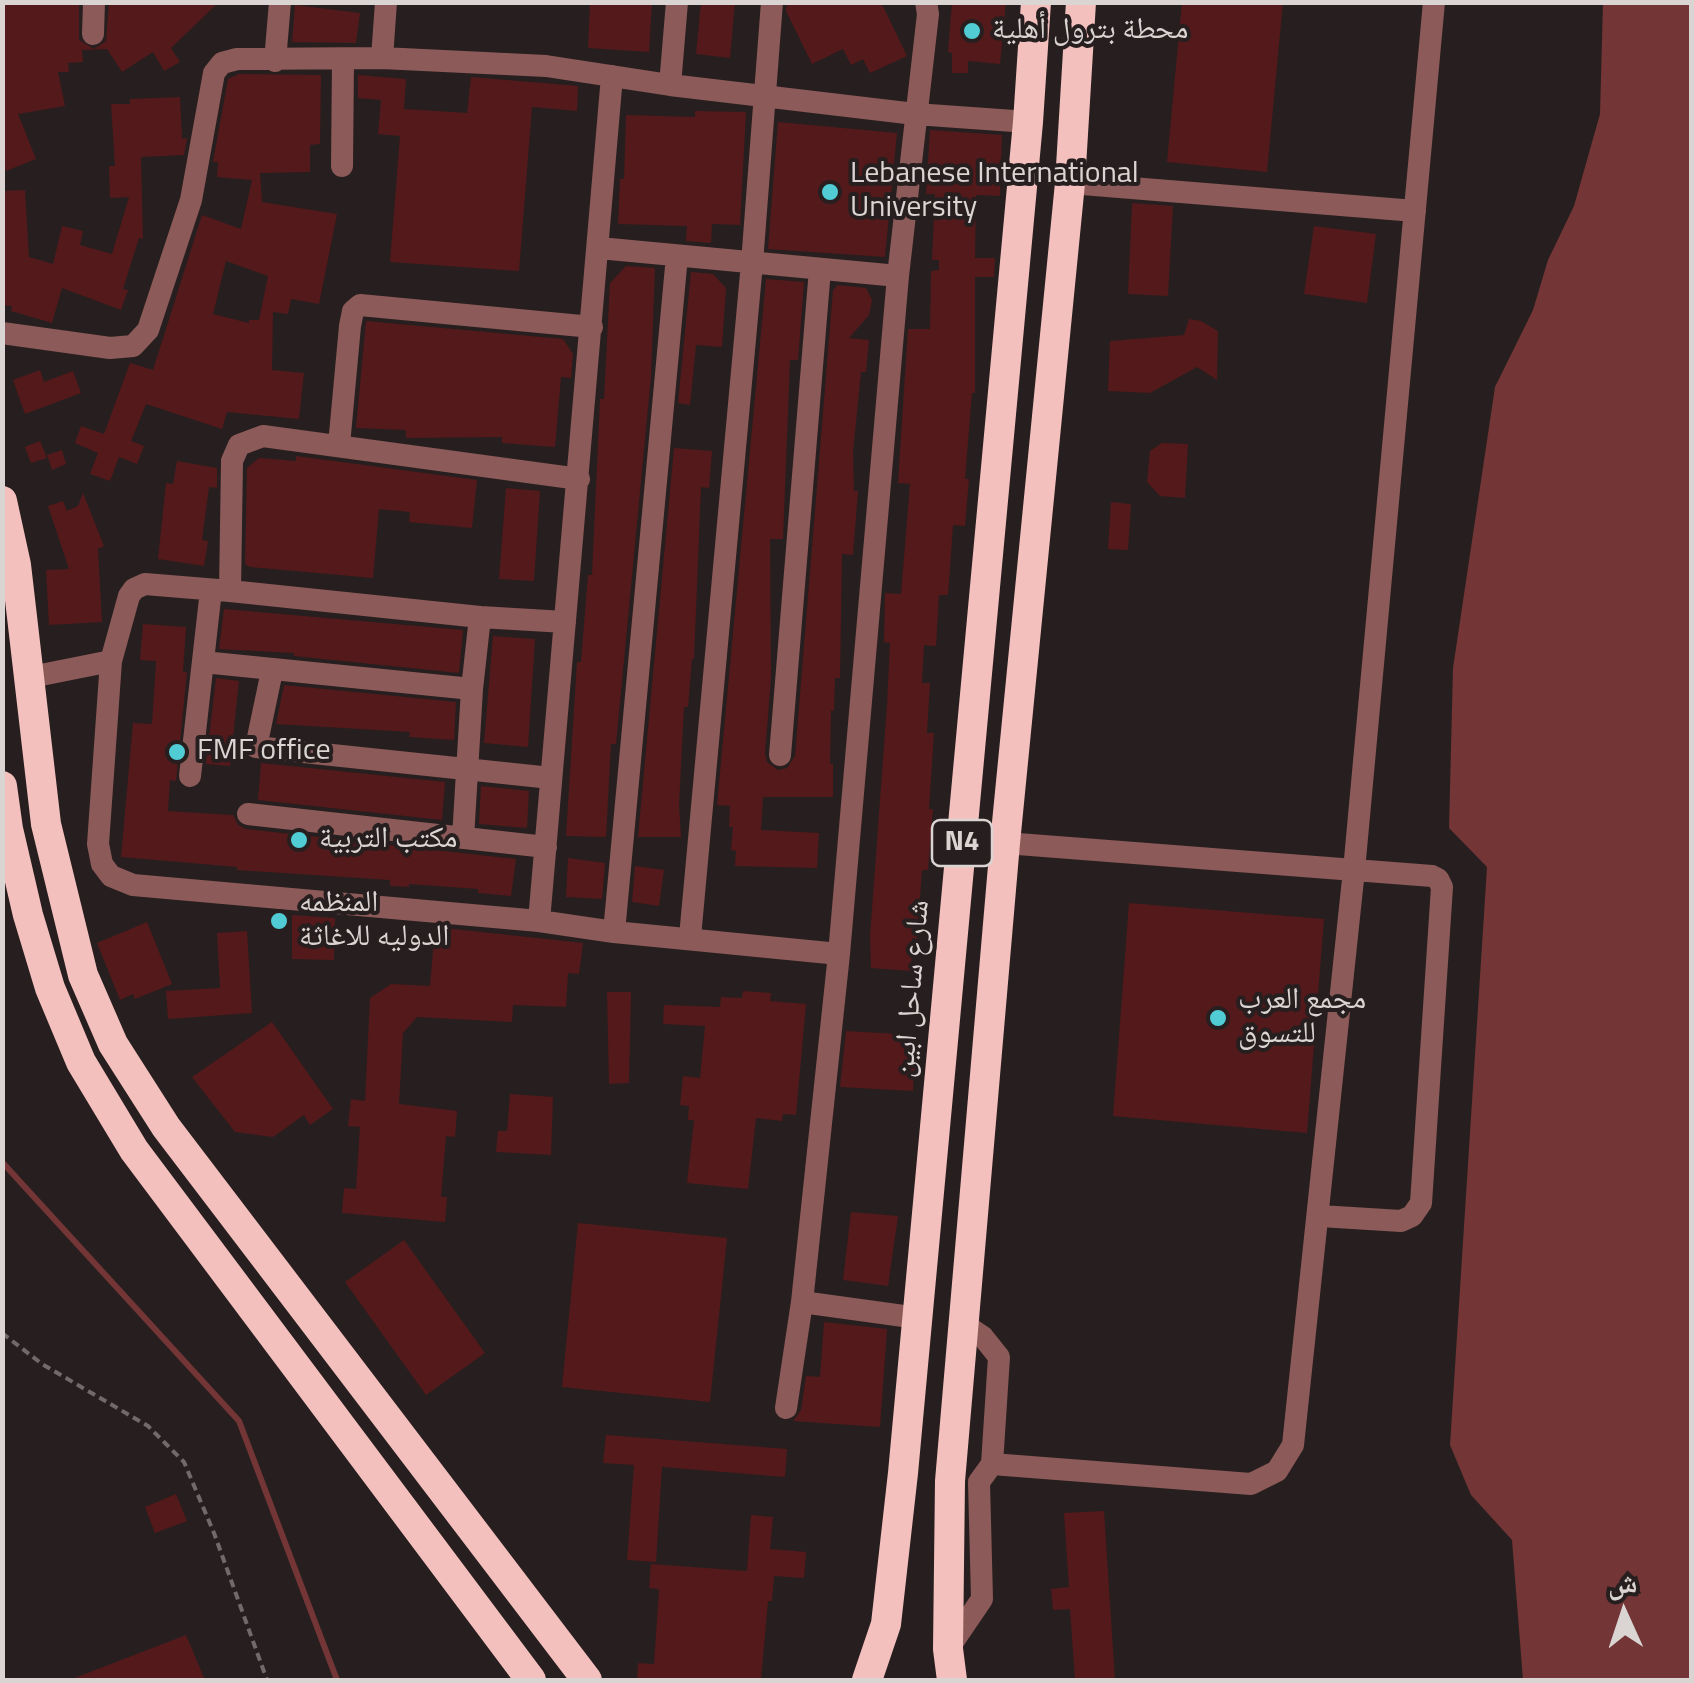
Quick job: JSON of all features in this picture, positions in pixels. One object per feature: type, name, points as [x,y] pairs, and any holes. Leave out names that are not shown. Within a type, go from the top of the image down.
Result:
[{"type":"highway","name":"شارع ساحل ابين","points":[[867,1680],[886,1624],[918,1318],[1036,2]]},
{"type":"highway","name":"N4","points":[[952,1680],[948,1649],[950,1481],[1005,843],[1070,182],[1081,2]]},
{"type":"highway","points":[[2,501],[16,566],[46,824],[83,975],[113,1044],[166,1127],[588,1680]]},
{"type":"highway","points":[[2,786],[28,916],[50,988],[82,1062],[134,1150],[530,1680]]},
{"type":"highway","points":[[918,1318],[966,1326]]},
{"type":"street","points":[[94,2],[94,34]]},
{"type":"street","points":[[275,60],[280,2]]},
{"type":"street","points":[[382,58],[386,2]]},
{"type":"street","points":[[670,85],[677,2]]},
{"type":"street","points":[[690,937],[772,2]]},
{"type":"street","points":[[786,1408],[802,1302],[839,954],[898,276],[928,14],[926,2]]},
{"type":"street","points":[[992,1464],[1251,1484],[1277,1471],[1293,1444],[1354,870],[1434,2]]},
{"type":"street","points":[[2,333],[110,348],[133,346],[148,330],[191,200],[214,73],[222,64],[237,60],[382,58],[546,66],[915,114],[1028,122]]},
{"type":"street","points":[[342,166],[343,59]]},
{"type":"street","points":[[539,921],[612,76]]},
{"type":"street","points":[[1070,182],[1415,211]]},
{"type":"street","points":[[599,248],[898,276]]},
{"type":"street","points":[[614,932],[677,256]]},
{"type":"street","points":[[780,755],[820,269]]},
{"type":"street","points":[[339,445],[350,326],[353,311],[360,305],[592,327]]},
{"type":"street","points":[[190,776],[203,662],[220,590],[229,476],[239,445],[263,436],[580,478]]},
{"type":"street","points":[[565,622],[480,618],[145,584],[134,589],[112,661],[98,844],[102,864],[111,876],[134,885],[539,921],[839,954]]},
{"type":"street","points":[[463,838],[480,618]]},
{"type":"street","points":[[30,677],[112,661]]},
{"type":"street","points":[[203,662],[472,688]]},
{"type":"street","points":[[272,671],[256,747],[551,778]]},
{"type":"street","points":[[248,814],[546,847]]},
{"type":"street","points":[[1005,843],[1432,876],[1442,888],[1421,1203],[1412,1216],[1401,1221],[1320,1216]]},
{"type":"street","points":[[802,1302],[918,1318]]},
{"type":"street","points":[[948,1649],[982,1599],[979,1482],[992,1464],[999,1358],[983,1336],[966,1326]]},
{"type":"path","points":[[2,1333],[42,1364],[148,1426],[184,1462],[267,1680]]},
{"type":"shaded area","points":[[1603,3],[1691,3],[1691,1680],[1523,1680],[1512,1540],[1471,1495],[1450,1445],[1487,867],[1449,828],[1453,668],[1495,387],[1533,310],[1548,260],[1574,206],[1600,114]]},
{"type":"building","points":[[2,2],[79,2],[79,40],[94,49],[106,41],[109,2],[219,2],[171,48],[180,62],[164,71],[153,52],[122,72],[107,49],[82,50],[83,62],[68,63],[69,72],[58,72],[65,106],[18,114],[36,159],[6,171],[2,162]]},
{"type":"building","points":[[590,2],[652,2],[649,52],[588,48]]},
{"type":"building","points":[[701,2],[735,2],[730,58],[696,54]]},
{"type":"building","points":[[787,2],[881,2],[907,56],[870,73],[863,59],[851,65],[843,49],[812,64],[786,11]]},
{"type":"building","points":[[952,2],[1006,2],[1000,64],[968,61],[968,73],[952,73],[952,53],[948,52]]},
{"type":"building","points":[[1182,2],[1283,2],[1267,172],[1167,162]]},
{"type":"building","points":[[295,5],[360,13],[356,43],[292,42]]},
{"type":"building","points":[[239,74],[321,75],[320,144],[310,145],[310,172],[260,173],[262,202],[337,214],[319,304],[291,299],[288,314],[273,312],[272,370],[304,373],[299,419],[227,412],[222,429],[146,404],[131,441],[144,446],[137,464],[119,457],[110,481],[90,474],[98,453],[75,443],[81,426],[104,434],[130,363],[153,370],[202,215],[241,229],[252,180],[217,177],[218,162],[213,162],[228,79]],"holes":[[[226,261],[268,276],[259,320],[249,323],[213,314]]]},
{"type":"building","points":[[358,75],[406,79],[404,109],[467,113],[471,77],[578,86],[577,111],[532,107],[519,271],[390,262],[400,136],[378,134],[381,100],[358,98]]},
{"type":"building","points":[[180,97],[182,139],[187,138],[184,155],[141,157],[143,239],[139,238],[123,289],[128,290],[121,310],[62,288],[52,323],[2,305],[2,191],[25,190],[29,257],[53,264],[62,226],[83,231],[80,245],[112,254],[129,197],[110,198],[109,166],[115,166],[111,104],[130,104],[130,99]]},
{"type":"building","points":[[695,111],[746,112],[740,225],[712,224],[711,243],[686,241],[687,226],[618,224],[626,115],[695,117]]},
{"type":"building","name":"Lebanese International University","points":[[778,122],[897,133],[885,257],[768,249]]},
{"type":"building","points":[[930,130],[1002,135],[1000,196],[976,195],[975,258],[995,258],[994,277],[975,277],[975,393],[965,479],[969,479],[965,526],[953,525],[948,595],[939,595],[936,646],[924,645],[922,683],[930,683],[927,733],[934,733],[929,809],[933,809],[928,870],[922,870],[917,939],[912,938],[911,971],[871,968],[870,936],[890,643],[884,642],[885,593],[901,594],[910,484],[898,483],[908,329],[930,329],[931,271],[939,270],[939,260],[932,260],[935,194],[926,194]]},
{"type":"building","points":[[1132,203],[1173,206],[1168,296],[1128,294]]},
{"type":"building","points":[[1314,226],[1376,234],[1367,303],[1304,294]]},
{"type":"building","points":[[626,266],[655,268],[651,376],[616,744],[611,744],[606,837],[566,836],[577,662],[581,662],[588,575],[592,575],[610,283]]},
{"type":"building","points":[[691,272],[713,274],[726,288],[722,347],[696,345],[690,405],[678,403]]},
{"type":"building","points":[[766,279],[804,282],[798,360],[790,360],[783,539],[770,539],[771,677],[765,754],[767,762],[778,770],[787,768],[795,756],[833,290],[838,285],[866,288],[872,300],[869,315],[849,338],[869,340],[866,372],[861,372],[853,452],[854,491],[858,491],[853,555],[842,554],[840,678],[835,678],[834,711],[831,710],[833,797],[763,797],[761,830],[819,833],[817,868],[735,866],[730,806],[717,805]]},
{"type":"building","points":[[1189,319],[1218,331],[1217,380],[1197,367],[1150,393],[1108,391],[1110,341],[1184,335]]},
{"type":"building","points":[[366,321],[563,339],[573,354],[571,378],[561,377],[555,447],[502,443],[502,437],[406,438],[406,430],[356,428]]},
{"type":"building","points":[[40,370],[44,382],[73,371],[81,393],[25,414],[13,380]]},
{"type":"building","points":[[40,441],[47,458],[31,463],[25,447]]},
{"type":"building","points":[[1162,443],[1188,444],[1185,498],[1160,496],[1147,482],[1150,451]]},
{"type":"building","points":[[674,448],[712,451],[709,488],[701,487],[694,659],[688,707],[684,707],[681,837],[638,837]]},
{"type":"building","points":[[62,450],[66,464],[52,470],[47,455]]},
{"type":"building","points":[[296,456],[477,480],[472,528],[409,522],[410,512],[379,509],[373,578],[250,567],[245,564],[247,468],[259,458],[296,461]]},
{"type":"building","points":[[177,461],[217,468],[217,488],[209,487],[202,540],[208,541],[204,566],[158,559],[166,483],[173,484]]},
{"type":"building","points":[[506,488],[540,491],[534,581],[499,579]]},
{"type":"building","points":[[83,493],[104,546],[98,549],[102,622],[49,625],[46,570],[69,569],[48,506],[63,501],[67,511],[78,506]]},
{"type":"building","points":[[1111,502],[1131,504],[1128,550],[1108,549]]},
{"type":"building","points":[[224,609],[463,630],[459,673],[294,653],[219,649]]},
{"type":"building","points":[[143,624],[186,627],[183,672],[187,672],[176,781],[170,780],[168,811],[233,815],[238,825],[246,829],[516,859],[511,896],[478,893],[478,889],[390,886],[390,880],[237,870],[121,857],[133,723],[152,724],[156,661],[140,660]]},
{"type":"building","points":[[493,636],[535,639],[528,747],[484,743]]},
{"type":"building","points":[[216,678],[239,681],[230,766],[206,764]]},
{"type":"building","points":[[284,685],[456,702],[454,740],[409,737],[410,732],[276,724]]},
{"type":"building","points":[[261,763],[445,782],[442,820],[258,800]]},
{"type":"building","points":[[481,786],[529,791],[527,828],[479,824]]},
{"type":"building","points":[[568,858],[605,863],[602,899],[566,897]]},
{"type":"building","points":[[635,866],[664,870],[659,906],[632,902]]},
{"type":"building","name":"مجمع العرب للتسوق","points":[[1129,903],[1324,919],[1307,1133],[1113,1116]]},
{"type":"building","points":[[292,915],[335,918],[334,960],[292,959]]},
{"type":"building","points":[[147,922],[172,984],[135,999],[133,994],[120,1000],[97,943]]},
{"type":"building","points":[[435,927],[583,943],[579,974],[568,973],[566,1007],[513,1005],[512,1022],[417,1017],[403,1033],[399,1104],[457,1111],[455,1137],[446,1136],[441,1197],[447,1197],[445,1222],[342,1213],[344,1188],[356,1189],[360,1127],[348,1126],[351,1099],[365,1101],[370,998],[391,984],[430,986]]},
{"type":"building","points":[[247,931],[252,1013],[168,1019],[166,991],[220,988],[217,933]]},
{"type":"building","points":[[743,991],[771,993],[770,1001],[806,1004],[796,1115],[783,1114],[782,1121],[756,1118],[748,1189],[687,1183],[694,1120],[688,1120],[689,1106],[680,1105],[683,1076],[700,1078],[705,1026],[663,1024],[664,1005],[720,1007],[721,997],[742,998]]},
{"type":"building","points":[[607,992],[631,992],[629,1083],[609,1084]]},
{"type":"building","points":[[272,1022],[333,1109],[310,1125],[304,1115],[273,1137],[235,1132],[192,1077]]},
{"type":"building","points":[[846,1031],[916,1035],[913,1091],[840,1087]]},
{"type":"building","points":[[510,1094],[553,1097],[551,1155],[496,1152],[498,1131],[507,1131]]},
{"type":"building","points":[[851,1212],[898,1216],[888,1286],[843,1280]]},
{"type":"building","points":[[578,1223],[727,1238],[710,1402],[562,1387]]},
{"type":"building","points":[[404,1240],[485,1353],[426,1395],[345,1282]]},
{"type":"building","points":[[824,1322],[887,1329],[880,1427],[793,1421],[801,1410],[806,1376],[820,1377]]},
{"type":"building","points":[[606,1435],[787,1449],[785,1477],[662,1467],[656,1562],[627,1560],[634,1465],[603,1463]]},
{"type":"building","points":[[176,1494],[187,1521],[155,1533],[145,1507]]},
{"type":"building","points":[[1104,1511],[1115,1680],[1075,1680],[1070,1609],[1053,1610],[1051,1589],[1069,1587],[1064,1513]]},
{"type":"building","points":[[751,1515],[773,1517],[770,1549],[806,1552],[804,1578],[774,1576],[761,1680],[637,1680],[638,1663],[654,1664],[659,1589],[649,1588],[651,1564],[747,1571]]},
{"type":"building","points":[[186,1635],[205,1680],[72,1679]]},
{"type":"waterway","points":[[2,1162],[239,1421],[337,1680]]},
{"type":"place","name":"محطة بترول أهلية","points":[[972,31]]},
{"type":"place","name":"Lebanese International University","points":[[830,192]]},
{"type":"place","name":"FMF office","points":[[177,752]]},
{"type":"place","name":"مكتب التربية","points":[[299,840]]},
{"type":"place","name":"المنظمه الدوليه للاغاثة","points":[[279,921]]},
{"type":"place","name":"مجمع العرب للتسوق","points":[[1218,1018]]}]
